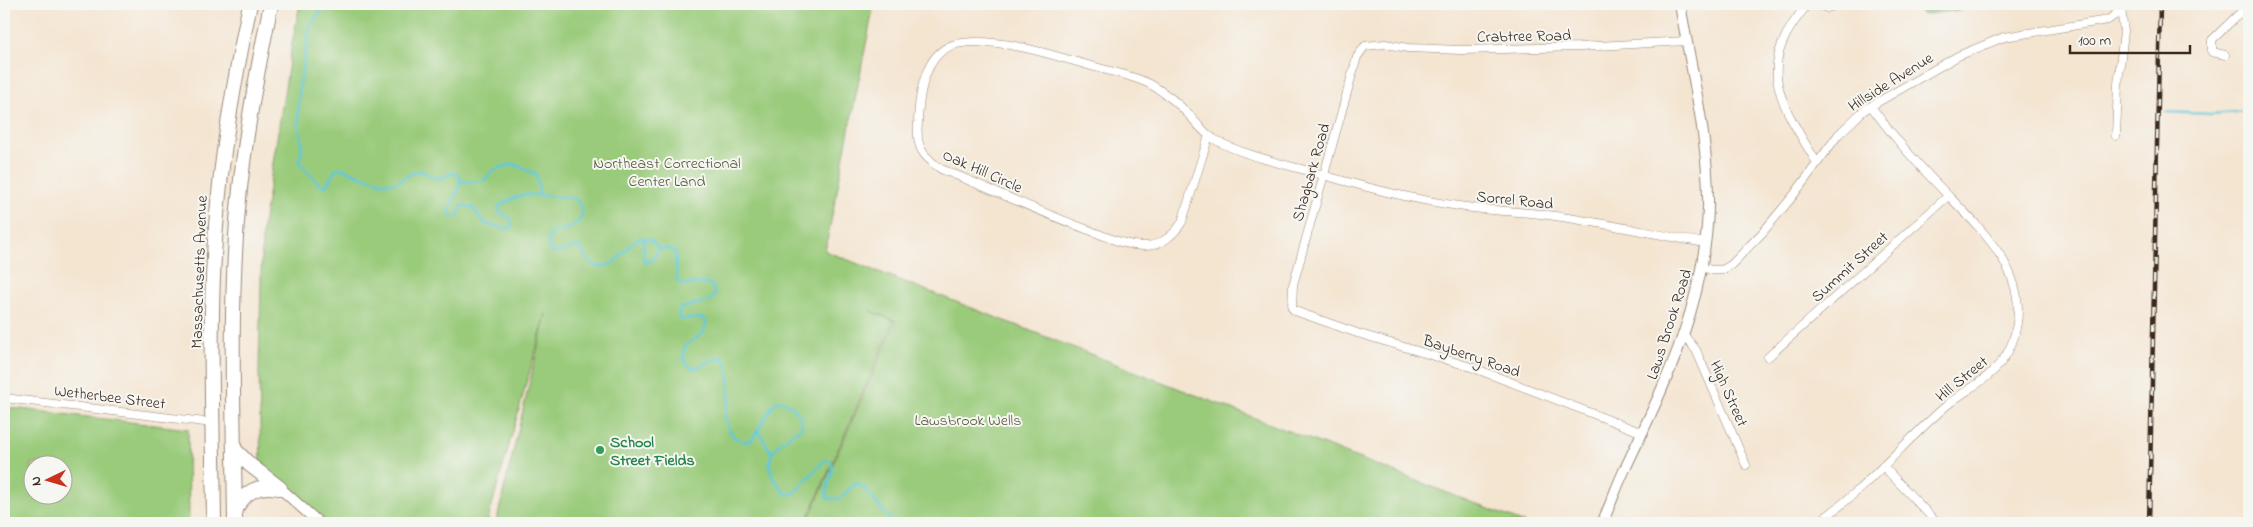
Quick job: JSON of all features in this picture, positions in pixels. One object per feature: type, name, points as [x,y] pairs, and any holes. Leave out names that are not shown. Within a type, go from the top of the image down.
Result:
[{"type":"highway","name":"Massachusetts Avenue","points":[[214,523],[214,272],[218,204],[227,124],[250,4]]},
{"type":"highway","points":[[235,517],[234,303],[237,218],[247,136],[272,4]]},
{"type":"highway","points":[[235,450],[250,465],[280,488]]},
{"type":"highway","points":[[235,517],[242,498],[250,491],[268,486],[280,488]]},
{"type":"street","name":"Laws Brook Road","points":[[1603,521],[1667,379],[1684,335],[1703,266],[1707,180],[1680,4]]},
{"type":"street","points":[[1808,4],[1784,36],[1778,54],[1777,73],[1779,91],[1786,109],[1817,162]]},
{"type":"street","points":[[1815,4],[1827,8],[1840,4]]},
{"type":"street","points":[[2225,56],[2212,52],[2212,40],[2248,4]]},
{"type":"street","points":[[2116,136],[2124,22],[2122,6]]},
{"type":"street","name":"Hillside Avenue","points":[[1703,266],[1711,270],[1722,270],[1731,265],[1763,232],[1793,196],[1817,162],[1850,122],[1871,106],[1934,68],[1986,44],[2004,37],[2028,32],[2108,20],[2122,6]]},
{"type":"street","name":"Crabtree Road","points":[[1364,47],[1385,44],[1408,48],[1461,50],[1580,47],[1686,41]]},
{"type":"street","name":"Oak Hill Circle","points":[[1209,135],[1182,222],[1177,231],[1158,243],[1145,246],[1117,240],[1071,223],[941,169],[928,160],[917,142],[924,78],[933,60],[944,51],[962,42],[1012,46],[1117,73],[1150,84],[1184,110],[1209,135],[1245,152],[1324,175]]},
{"type":"street","name":"Shagbark Road","points":[[1292,308],[1293,285],[1357,57],[1364,47]]},
{"type":"street","name":"Hill Street","points":[[1817,523],[1883,466],[1956,397],[1992,374],[2013,342],[2018,315],[2018,303],[2011,275],[1994,246],[1894,138],[1871,106]]},
{"type":"street","name":"Sorrel Road","points":[[1324,175],[1408,197],[1460,206],[1548,215],[1705,243]]},
{"type":"street","name":"Summit Street","points":[[1768,356],[1948,196]]},
{"type":"street","name":"Bayberry Road","points":[[1292,308],[1320,321],[1471,368],[1643,433]]},
{"type":"street","name":"High Street","points":[[1684,335],[1696,350],[1746,465]]},
{"type":"street","name":"Wetherbee Street","points":[[4,398],[213,423]]},
{"type":"street","points":[[1883,466],[1937,523]]},
{"type":"street","points":[[280,488],[319,523]]},
{"type":"street","points":[[1603,521],[1615,523]]},
{"type":"green space","name":"Northeast Correctional Center Land","points":[[300,4],[874,4],[825,251],[1525,523],[807,523],[896,321],[871,311],[894,321],[806,523],[496,523],[546,314],[487,523],[325,523],[286,488],[261,471],[259,371],[262,232]]},
{"type":"green space","points":[[1917,4],[1974,4],[1961,10],[1922,15]]},
{"type":"green space","points":[[4,407],[188,429],[189,523],[4,523]]},
{"type":"waterway","points":[[325,4],[310,26],[299,89],[298,120],[302,144],[300,163],[320,185],[326,186],[336,169],[341,168],[372,179],[391,183],[420,171],[438,179],[452,173],[459,175],[460,180],[450,215],[458,216],[462,205],[473,208],[485,224],[508,229],[512,226],[510,218],[499,212],[499,206],[514,198],[523,195],[533,195],[577,200],[581,208],[581,219],[573,226],[550,234],[548,243],[551,252],[555,253],[579,246],[589,261],[597,267],[611,264],[639,238],[650,239],[659,249],[669,249],[675,252],[677,280],[681,285],[700,283],[712,285],[715,295],[711,300],[681,308],[678,313],[680,319],[703,318],[706,322],[704,332],[684,347],[684,360],[691,368],[695,368],[723,357],[729,374],[729,398],[725,417],[728,428],[734,437],[744,442],[751,441],[775,402],[780,400],[792,406],[802,419],[801,428],[775,449],[771,456],[770,465],[772,474],[786,494],[793,494],[825,460],[831,461],[832,470],[827,488],[827,498],[837,499],[857,483],[864,488],[893,523]]},
{"type":"waterway","points":[[2166,112],[2210,114],[2249,111]]},
{"type":"waterway","points":[[461,180],[464,182],[483,181],[494,170],[513,164],[536,174],[540,196]]},
{"type":"waterway","points":[[644,238],[643,259],[646,263],[651,261],[659,249]]},
{"type":"waterway","points":[[758,430],[771,452]]},
{"type":"railway","points":[[2149,523],[2160,4]]},
{"type":"place","name":"School Street Fields","points":[[600,450]]},
{"type":"park label","name":"Lawsbrook Wells","points":[[968,419]]}]
